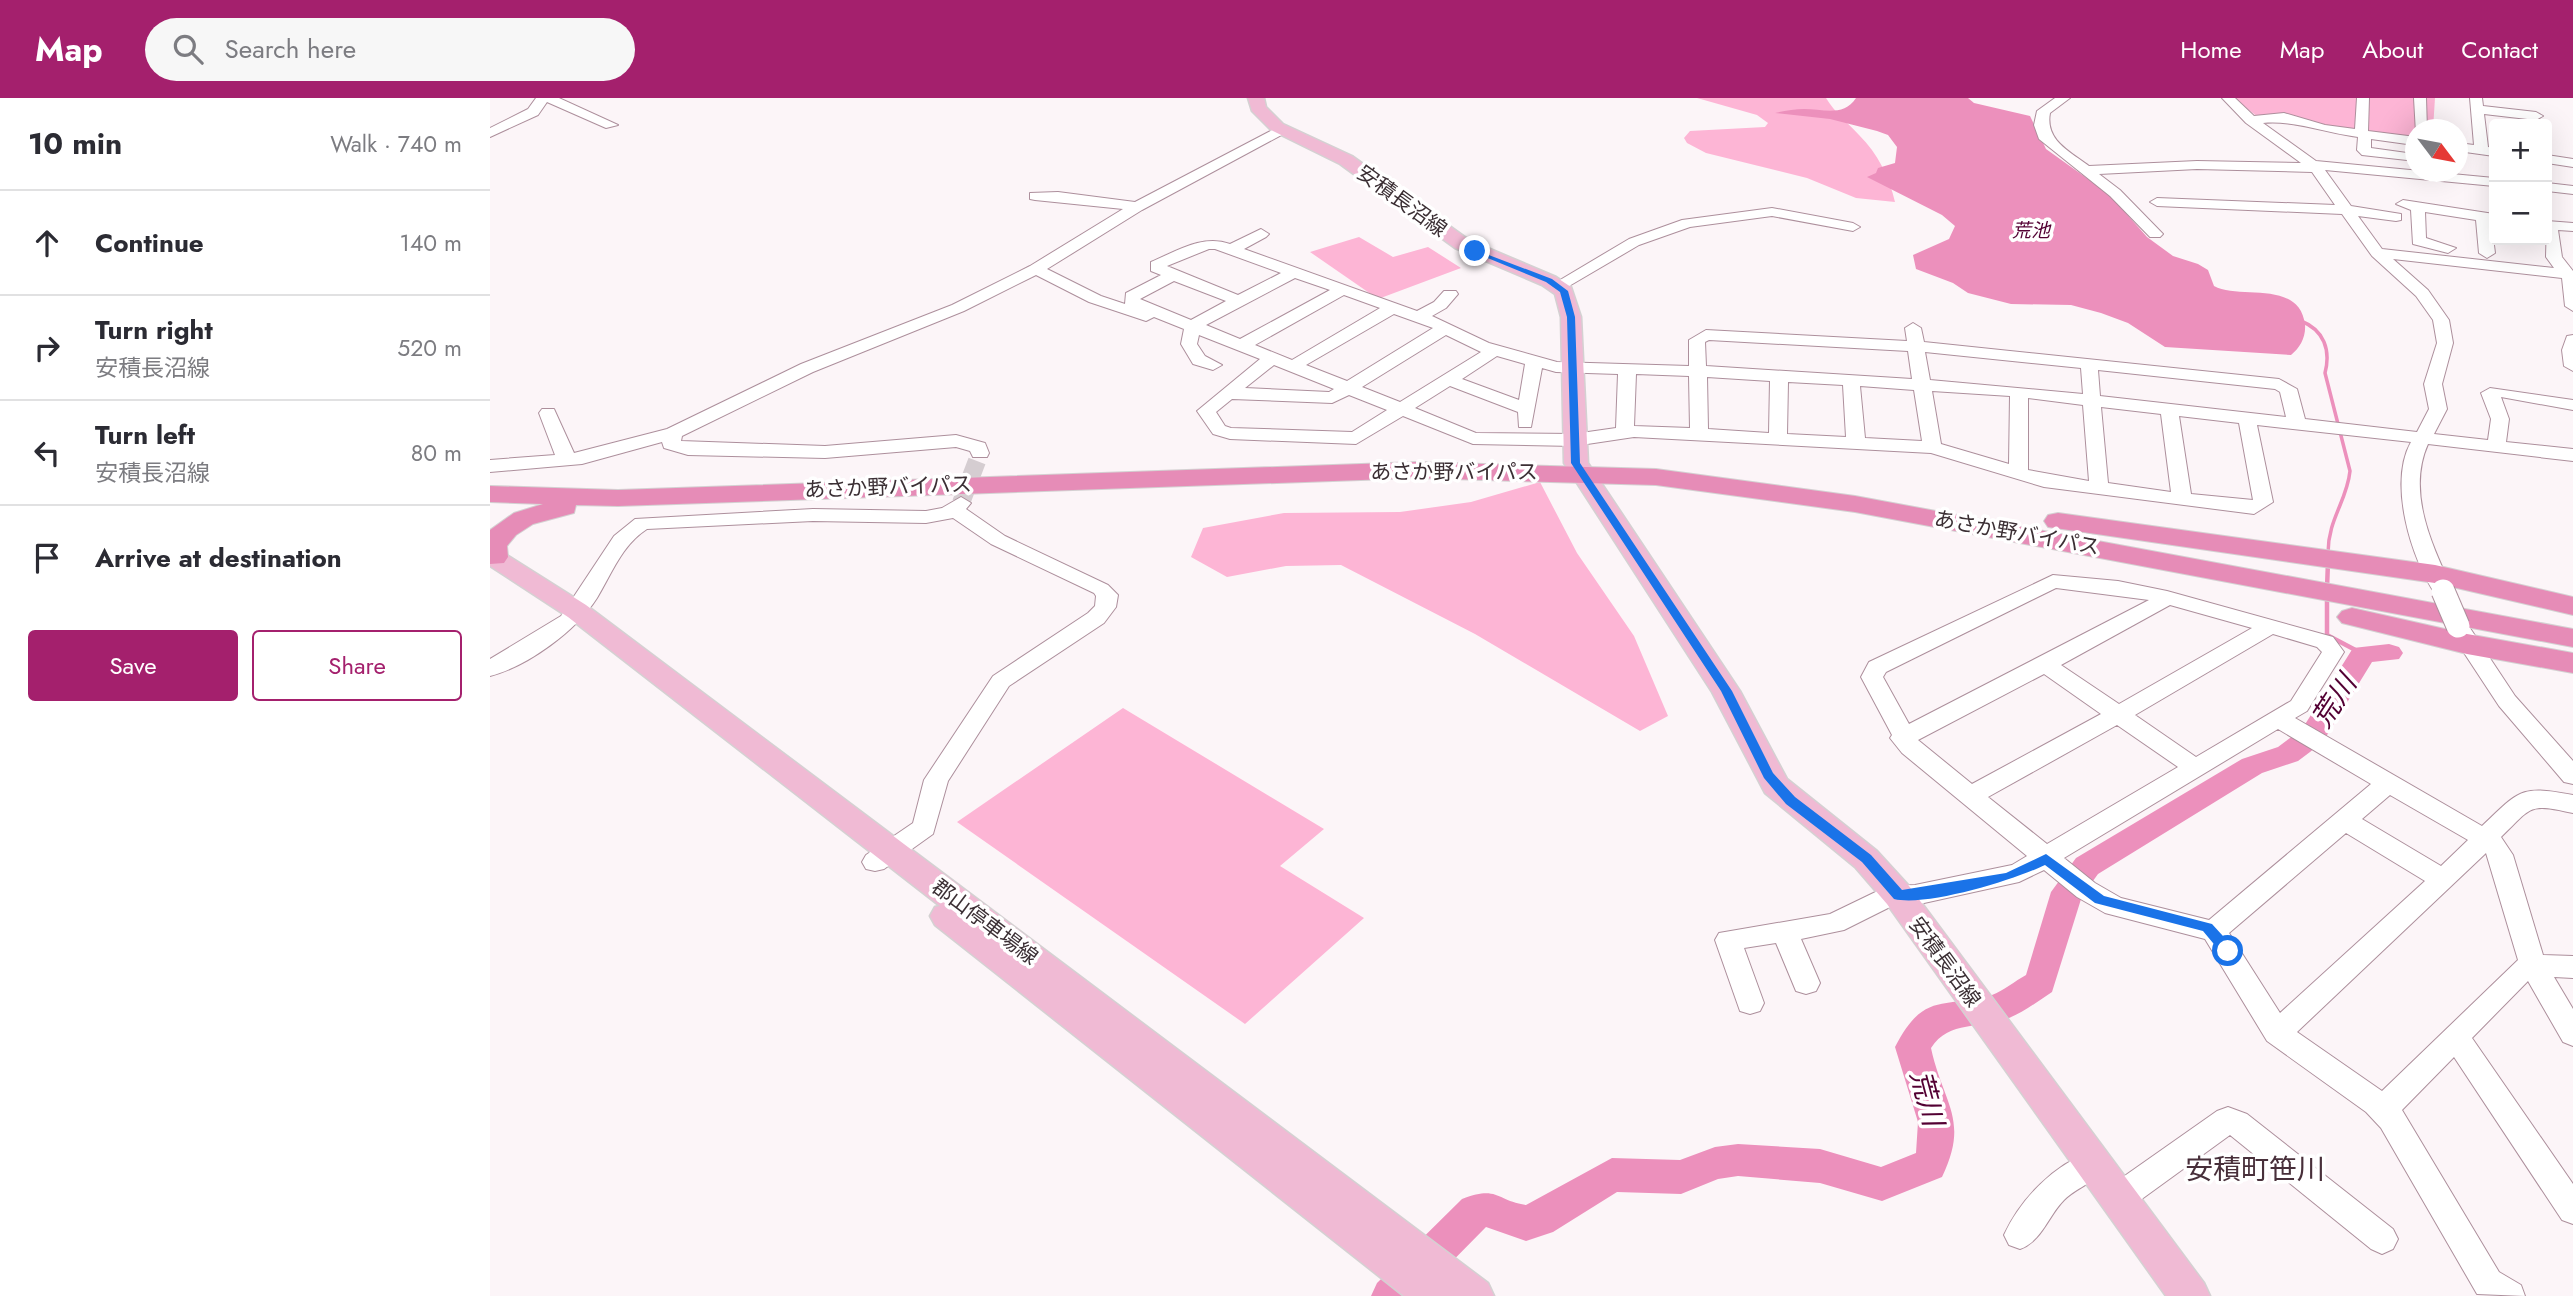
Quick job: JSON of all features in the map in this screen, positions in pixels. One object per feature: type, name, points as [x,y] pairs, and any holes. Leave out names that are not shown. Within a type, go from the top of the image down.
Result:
[{"type":"highway","name":"あさか野バイパス","points":[[490,494],[540,498],[699,495],[1417,470],[1578,459]]},
{"type":"highway","name":"あさか野バイパス","points":[[490,481],[582,485],[908,469],[1318,460],[1578,459],[1731,485],[1909,508],[2573,625]]},
{"type":"highway","points":[[490,506],[565,507],[922,496],[1103,485],[1139,478]]},
{"type":"highway","points":[[491,563],[493,546],[505,528],[531,515],[565,507]]},
{"type":"highway","name":"あさか野バイパス","points":[[1909,508],[2573,639]]},
{"type":"highway","points":[[1909,508],[1970,508],[2573,606]]},
{"type":"highway","points":[[1909,508],[1956,528],[2462,635],[2573,663]]},
{"type":"main road","name":"安積長沼線","points":[[1256,98],[1265,116],[1282,129],[1346,160],[1462,244],[1558,286]]},
{"type":"main road","points":[[1558,286],[1570,306],[1578,459]]},
{"type":"main road","name":"安積長沼線","points":[[1578,459],[1726,691],[1776,786],[1866,859],[1898,895],[2190,1296]]},
{"type":"main road","name":"郡山停車場線","points":[[491,563],[573,616],[884,856],[1435,1296]]},
{"type":"main road","name":"郡山停車場線","points":[[884,856],[1475,1296]]},
{"type":"street","points":[[490,133],[526,116],[543,98]]},
{"type":"street","points":[[548,98],[611,125]]},
{"type":"street","points":[[2064,98],[2044,111],[2041,125],[2046,139],[2115,193],[2155,234]]},
{"type":"street","points":[[2228,98],[2251,120],[2315,167],[2377,253],[2422,293],[2443,326],[2445,342],[2433,384],[2438,409],[2415,453],[2410,485],[2419,537],[2462,635],[2507,701],[2573,776]]},
{"type":"street","points":[[2363,98],[2364,150],[2405,156]]},
{"type":"street","points":[[2418,119],[2420,98]]},
{"type":"street","points":[[2533,98],[2536,119]]},
{"type":"street","points":[[2468,148],[2488,151],[2477,103],[2533,119]]},
{"type":"street","points":[[2251,120],[2284,117],[2324,129],[2363,134]]},
{"type":"street","points":[[490,466],[567,460],[673,433],[795,374],[958,308],[1036,269],[1137,207],[1282,129]]},
{"type":"street","points":[[2552,160],[2573,163]]},
{"type":"street","points":[[2084,170],[2170,166],[2315,167],[2489,181]]},
{"type":"street","points":[[2552,188],[2573,190]]},
{"type":"street","points":[[2334,193],[2489,217],[2487,253]]},
{"type":"street","points":[[1034,196],[1058,196],[1137,207]]},
{"type":"street","points":[[2157,202],[2231,203],[2240,206],[2346,210],[2396,218]]},
{"type":"street","points":[[2138,219],[2233,215],[2240,206]]},
{"type":"street","points":[[2418,206],[2418,242],[2556,261]]},
{"type":"street","points":[[1558,286],[1634,242],[1687,223],[1772,212],[1853,227]]},
{"type":"street","points":[[2552,226],[2573,227]]},
{"type":"street","points":[[1231,249],[1261,234]]},
{"type":"street","points":[[1240,301],[1173,275],[1157,268],[1157,265],[1207,244],[1231,249],[1394,307],[1495,350],[1534,361],[1572,367],[1923,383],[2573,455]]},
{"type":"street","points":[[2552,244],[2556,261],[2568,274],[2573,306]]},
{"type":"street","points":[[2377,253],[2505,275],[2568,274]]},
{"type":"street","points":[[1036,269],[1095,299],[1242,345],[1472,438],[1522,439],[1578,459],[1625,431],[1932,447],[2037,480],[2255,508],[2263,503],[2247,418]]},
{"type":"street","points":[[1213,365],[1199,360],[1189,344],[1194,329],[1294,272]]},
{"type":"street","points":[[1173,275],[1132,296],[1132,302],[1194,329]]},
{"type":"street","points":[[1242,345],[1343,289]]},
{"type":"street","points":[[1421,318],[1452,298]]},
{"type":"street","points":[[1293,366],[1394,307]]},
{"type":"street","points":[[1228,393],[1325,399],[1445,328]]},
{"type":"street","points":[[1699,434],[1697,340],[1706,335],[1914,337],[2090,363],[2279,384],[2288,389],[2297,423]]},
{"type":"street","points":[[1914,337],[1932,447]]},
{"type":"street","points":[[2573,340],[2570,350],[2573,366]]},
{"type":"street","points":[[1272,358],[1206,411],[1219,430],[1230,433],[1356,438],[1495,350]]},
{"type":"street","points":[[1522,439],[1534,361]]},
{"type":"street","points":[[2090,363],[2095,401],[2099,488]]},
{"type":"street","points":[[1625,431],[1628,369]]},
{"type":"street","points":[[1778,438],[1779,376]]},
{"type":"street","points":[[1851,379],[1856,442]]},
{"type":"street","points":[[1449,380],[1527,409]]},
{"type":"street","points":[[2018,474],[2019,392]]},
{"type":"street","points":[[2496,446],[2500,419],[2490,393],[2500,392],[2573,405]]},
{"type":"street","points":[[2169,409],[2182,498]]},
{"type":"street","points":[[548,413],[567,460]]},
{"type":"street","points":[[673,433],[669,442],[682,449],[825,453],[956,441],[978,447],[980,453]]},
{"type":"street","points":[[490,669],[573,616],[627,531],[642,523],[813,515],[926,517],[958,506],[998,540],[1101,589],[1107,595],[1107,601],[1096,618],[1001,681],[936,780],[924,828],[884,856]]},
{"type":"street","points":[[1750,1003],[1728,940],[1841,921],[1883,898],[1915,895],[2009,877],[2046,859],[2300,706],[2333,650],[2325,642],[2167,597],[2080,582],[2047,582],[1877,667],[1872,677],[1902,738],[2046,859],[2107,903],[2214,931],[2277,1033],[2384,1109],[2402,1135],[2488,1283],[2509,1296]]},
{"type":"street","points":[[1902,738],[2141,614],[2167,597]]},
{"type":"street","points":[[1969,797],[2120,715],[2270,626]]},
{"type":"street","points":[[2045,664],[2197,769]]},
{"type":"street","points":[[2279,719],[2486,839],[2500,855],[2533,965],[2573,1034]]},
{"type":"street","points":[[2214,931],[2388,783]]},
{"type":"street","points":[[2277,1033],[2530,798],[2573,804]]},
{"type":"street","points":[[2344,820],[2443,880]]},
{"type":"street","points":[[1786,931],[1806,983]]},
{"type":"street","points":[[2384,1109],[2492,997],[2521,971],[2533,965],[2573,967]]},
{"type":"street","points":[[2456,1037],[2573,1210]]},
{"type":"street","points":[[2117,1199],[2228,1120],[2236,1122],[2382,1240]]},
{"type":"street","points":[[2020,1235],[2054,1189],[2092,1164]]},
{"type":"shaded area","points":[[1697,98],[1826,98],[1877,158],[1890,183],[1895,202],[1856,198],[1807,178],[1706,153],[1687,143],[1684,138],[1690,131],[1765,127],[1768,123],[1757,115]]},
{"type":"shaded area","points":[[2233,98],[2435,98],[2434,119],[2405,119],[2405,141],[2262,120]]},
{"type":"shaded area","points":[[1359,237],[1393,257],[1428,247],[1461,268],[1378,299],[1310,252]]},
{"type":"shaded area","points":[[1540,482],[1577,553],[1634,636],[1668,716],[1640,731],[1475,634],[1341,565],[1286,566],[1227,577],[1191,557],[1203,528],[1284,513],[1400,512],[1471,502]]},
{"type":"shaded area","points":[[1123,708],[1324,829],[1280,866],[1364,918],[1245,1024],[957,822]]},
{"type":"water","name":"荒池","points":[[1856,98],[1968,98],[1974,103],[2030,116],[2046,149],[2109,194],[2147,237],[2173,256],[2208,270],[2214,286],[2238,292],[2281,296],[2292,301],[2301,311],[2305,325],[2302,342],[2291,355],[2165,347],[2128,323],[2101,313],[2071,305],[2011,304],[1968,293],[1953,283],[1916,269],[1913,255],[1949,239],[1955,226],[1942,215],[1867,177],[1876,173],[1878,168],[1895,163],[1897,147],[1888,135],[1830,119],[1775,113],[1801,109],[1839,110]]},
{"type":"waterway","points":[[2301,321],[2315,330],[2324,342],[2327,356],[2325,373],[2350,471],[2331,530],[2328,553]]},
{"type":"waterway","points":[[2327,588],[2328,562]]},
{"type":"waterway","points":[[2327,597],[2327,635],[2363,654]]},
{"type":"waterway","name":"荒川","points":[[1391,1296],[1476,1211],[1491,1209],[1516,1222],[1539,1220],[1612,1175],[1681,1177],[1715,1163],[1738,1160],[1820,1166],[1882,1184],[1929,1165],[1936,1152],[1936,1122],[1913,1047],[1925,1028],[1939,1017],[2001,1007],[2040,983],[2067,892],[2087,866],[2252,766],[2288,754],[2314,733],[2363,654],[2389,653]]},
{"type":"tunnel","points":[[961,503],[980,453]]},
{"type":"district","name":"安積町笹川","points":[[2255,1169]]},
{"type":"route","points":[[1475,251],[1549,281],[1564,291],[1571,317],[1576,463],[1733,702],[1768,775],[1791,800],[1866,859],[1898,895],[1915,895],[2009,877],[2046,859],[2099,900],[2129,910],[2208,928],[2214,931],[2228,951]]}]
